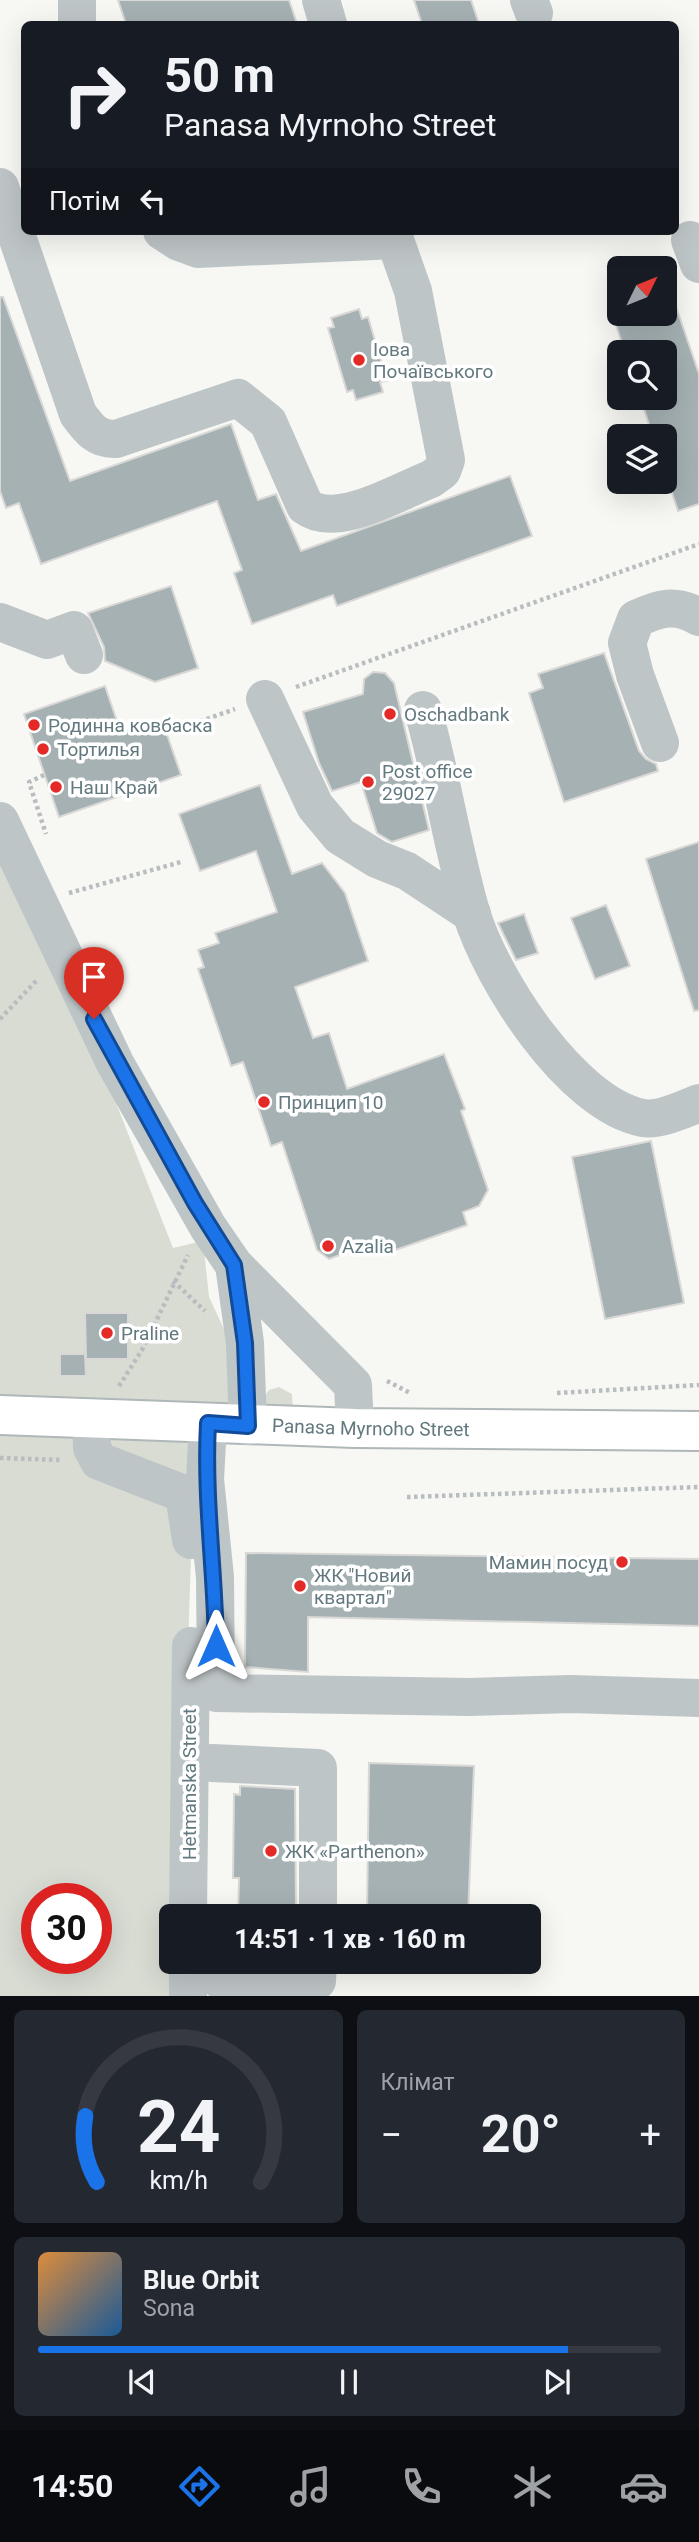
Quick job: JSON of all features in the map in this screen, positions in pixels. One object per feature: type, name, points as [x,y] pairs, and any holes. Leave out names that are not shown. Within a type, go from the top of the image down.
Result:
[{"type":"main road","name":"Panasa Myrnoho Street","points":[[0,1415],[99,1404],[208,1423],[248,1426],[699,1431]]},
{"type":"street","points":[[77,0],[77,21]]},
{"type":"street","points":[[321,0],[327,21]]},
{"type":"street","points":[[0,187],[78,414],[90,430],[103,439],[116,439],[238,398],[268,422],[305,506],[316,515],[338,516],[430,479],[442,471],[446,460],[413,291],[393,236],[198,249],[168,235]]},
{"type":"street","points":[[660,743],[635,676],[627,643],[636,619],[661,608],[687,610],[699,617]]},
{"type":"street","points":[[0,622],[47,640],[74,630],[84,655]]},
{"type":"street","points":[[264,699],[315,806],[340,836],[377,859],[407,871],[472,914]]},
{"type":"street","points":[[423,710],[472,914],[494,966],[524,1017],[551,1053],[611,1108],[646,1119],[699,1103]]},
{"type":"street","points":[[0,821],[115,1063],[212,1232],[234,1265],[353,1385],[355,1428]]},
{"type":"street","points":[[234,1265],[245,1343],[248,1426]]},
{"type":"street","points":[[99,1404],[92,1448],[99,1461]]},
{"type":"street","points":[[208,1423],[205,1479],[215,1577],[216,1693],[203,1861],[209,1904]]},
{"type":"street","name":"Hetmanska Street","points":[[99,1461],[184,1494],[191,1530],[188,1904]]},
{"type":"street","points":[[216,1693],[470,1697],[571,1693],[699,1698]]},
{"type":"street","points":[[212,1763],[318,1768],[318,1904]]},
{"type":"street","points":[[188,1974],[188,1996]]},
{"type":"street","points":[[219,1974],[220,1980],[317,1981],[317,1974]]},
{"type":"path","points":[[167,733],[699,544]]},
{"type":"path","points":[[44,775],[29,782],[50,846]]},
{"type":"path","points":[[68,893],[181,862]]},
{"type":"path","points":[[64,883],[71,900]]},
{"type":"path","points":[[0,1019],[22,995]]},
{"type":"path","points":[[99,1404],[118,1387],[142,1350],[173,1281],[193,1246],[212,1232]]},
{"type":"path","points":[[173,1281],[213,1318]]},
{"type":"path","points":[[385,1379],[414,1395]]},
{"type":"path","points":[[547,1394],[699,1385]]},
{"type":"path","points":[[118,1387],[132,1388]]},
{"type":"path","points":[[0,1458],[99,1461]]},
{"type":"path","points":[[407,1497],[699,1487]]},
{"type":"shaded area","points":[[0,852],[103,1070],[173,1248],[203,1241],[209,1297],[236,1355],[232,1406],[0,1400]]},
{"type":"shaded area","points":[[279,1387],[292,1394],[293,1410],[269,1414],[263,1398],[269,1390]]},
{"type":"shaded area","points":[[0,1428],[195,1437],[179,1904],[159,1904],[159,1974],[173,1974],[176,1996],[0,1996]]},
{"type":"building","points":[[118,0],[289,0],[296,21],[125,21]]},
{"type":"building","points":[[414,0],[471,0],[478,21],[421,21]]},
{"type":"building","points":[[0,297],[3,297],[70,481],[231,424],[258,500],[276,494],[301,551],[510,476],[532,536],[337,606],[333,595],[252,624],[234,573],[242,570],[217,501],[41,564],[19,503],[6,508],[0,491]]},
{"type":"building","name":"Іова Почаївського","points":[[359,309],[362,319],[368,317],[387,381],[380,382],[383,392],[356,400],[353,390],[347,392],[328,328],[334,327],[331,318]]},
{"type":"building","points":[[677,309],[699,374],[699,504],[678,511],[672,494],[677,494],[677,424],[649,424],[644,410],[677,410],[677,340],[621,340],[616,326],[677,326]]},
{"type":"building","points":[[171,586],[198,668],[155,682],[105,661],[104,647],[88,613]]},
{"type":"building","points":[[604,653],[639,751],[646,759],[656,764],[658,771],[564,802],[529,693],[543,688],[538,674]]},
{"type":"building","points":[[373,672],[385,673],[394,683],[429,830],[392,842],[377,833],[361,782],[332,791],[319,763],[303,712],[363,694],[364,679]]},
{"type":"building","points":[[105,686],[121,733],[162,720],[181,775],[59,817],[24,714]]},
{"type":"building","points":[[260,785],[292,874],[322,863],[345,893],[368,961],[295,987],[313,1038],[329,1033],[347,1089],[444,1054],[465,1109],[461,1111],[488,1190],[479,1206],[463,1212],[467,1225],[384,1254],[379,1241],[329,1259],[317,1250],[282,1142],[271,1146],[243,1062],[231,1066],[198,969],[204,967],[198,950],[219,943],[215,933],[277,912],[256,851],[200,871],[179,814]]},
{"type":"building","points":[[699,842],[699,1010],[694,1011],[646,859]]},
{"type":"building","points":[[606,905],[630,966],[595,979],[571,918]]},
{"type":"building","points":[[524,914],[538,953],[516,960],[498,923]]},
{"type":"building","points":[[651,1141],[684,1303],[605,1319],[572,1157]]},
{"type":"building","name":"Praline","points":[[85,1313],[128,1313],[128,1359],[86,1359]]},
{"type":"building","points":[[60,1354],[85,1354],[86,1376],[60,1376]]},
{"type":"building","points":[[246,1553],[699,1559],[699,1626],[308,1617],[308,1672],[245,1667]]},
{"type":"building","points":[[369,1763],[474,1766],[468,1904],[367,1904]]},
{"type":"building","name":"ЖК «Parthenon»","points":[[240,1786],[295,1789],[296,1904],[238,1904],[239,1878],[233,1878],[234,1794],[240,1795]]},
{"type":"place","name":"Іова Почаївського","points":[[359,360]]},
{"type":"place","name":"Oschadbank","points":[[390,714]]},
{"type":"place","name":"Родинна ковбаска","points":[[34,725]]},
{"type":"place","name":"Тортилья","points":[[43,749]]},
{"type":"place","name":"Post office 29027","points":[[368,782]]},
{"type":"place","name":"Наш Край","points":[[56,787]]},
{"type":"place","name":"Принцип 10","points":[[264,1102]]},
{"type":"place","name":"Azalia","points":[[328,1246]]},
{"type":"place","name":"Praline","points":[[107,1333]]},
{"type":"place","name":"Мамин посуд","points":[[622,1562]]},
{"type":"place","name":"ЖК \"Новий квартал\"","points":[[300,1586]]},
{"type":"place","name":"ЖК «Parthenon»","points":[[271,1851]]},
{"type":"route","points":[[94,1019],[115,1063],[208,1227],[234,1265],[245,1343],[248,1426],[208,1423],[205,1479],[215,1577],[216,1646]]}]
